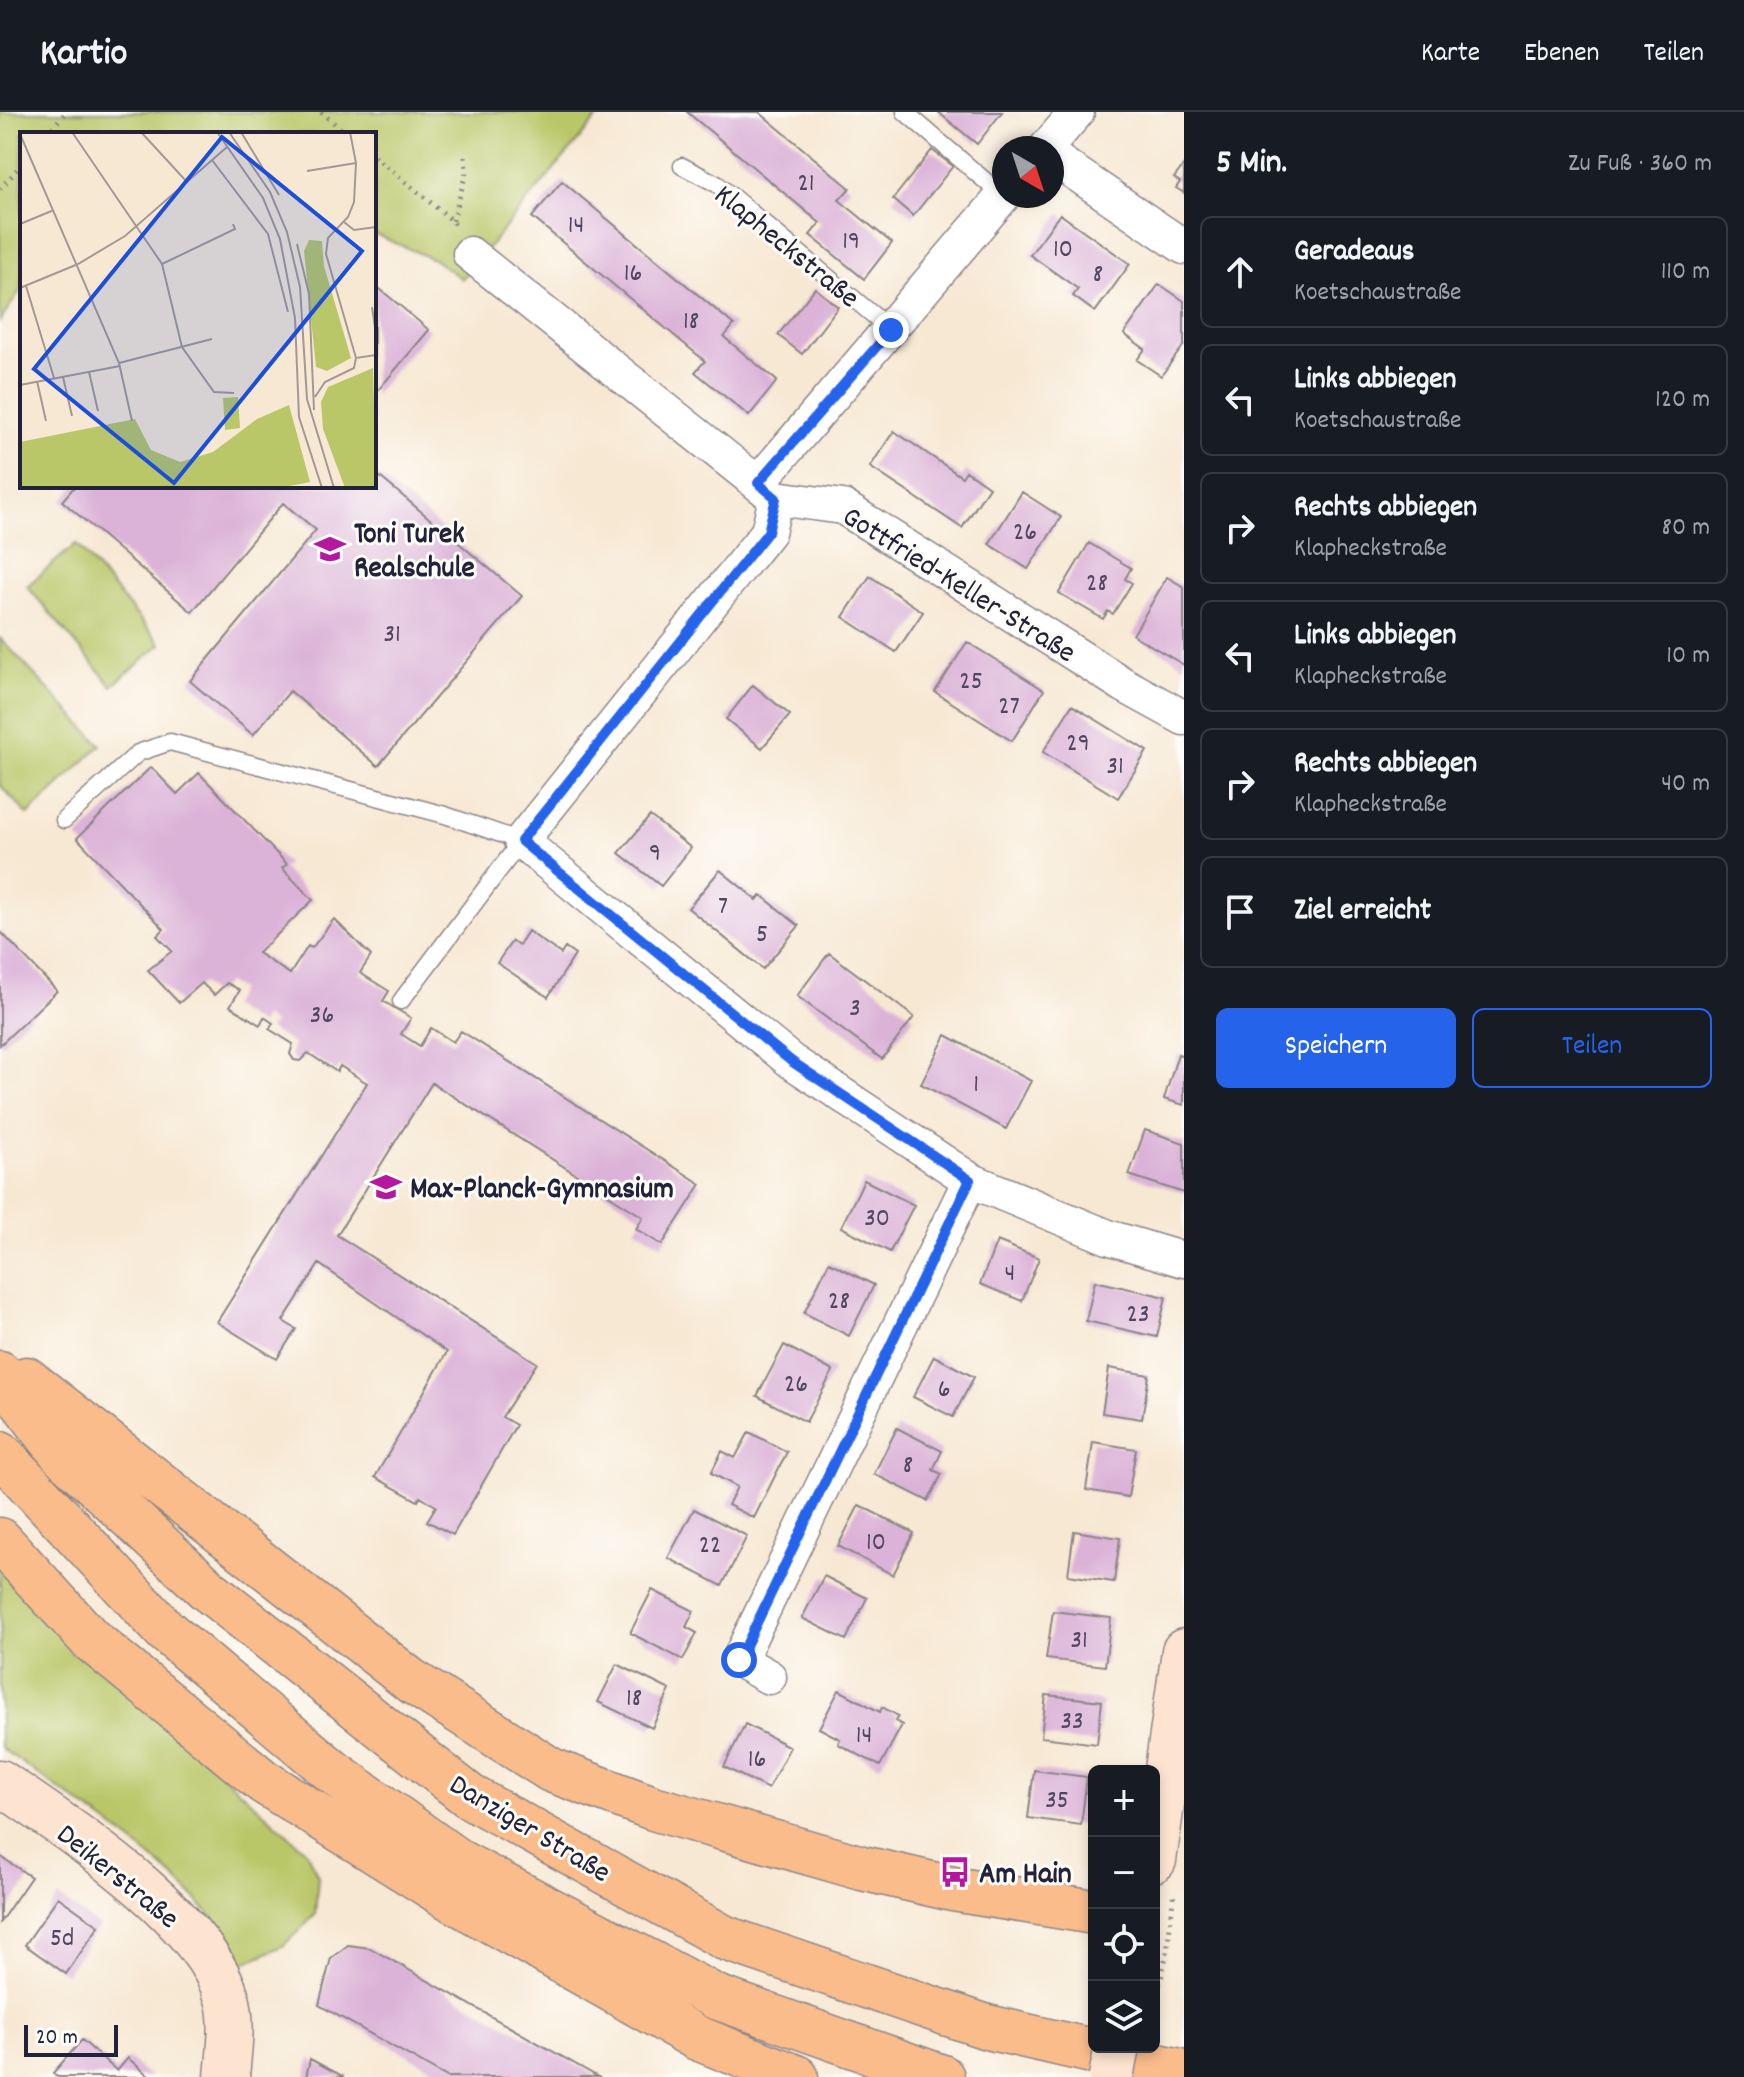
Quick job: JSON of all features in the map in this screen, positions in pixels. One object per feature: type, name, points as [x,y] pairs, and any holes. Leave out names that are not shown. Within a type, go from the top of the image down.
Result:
[{"type":"highway","points":[[0,1359],[410,1680],[551,1770],[653,1808],[862,1868],[953,1889],[1088,1911]]},
{"type":"highway","name":"Danziger Straße","points":[[0,1373],[62,1454],[207,1589],[469,1796],[725,1938],[987,2027],[1184,2072]]},
{"type":"highway","name":"Danziger Straße","points":[[0,1453],[166,1631],[332,1771],[459,1862],[716,1997],[942,2077]]},
{"type":"highway","points":[[0,1540],[90,1639],[264,1782],[445,1895],[684,2031],[796,2077]]},
{"type":"street","points":[[1056,136],[1077,112]]},
{"type":"street","points":[[1064,165],[1184,247]]},
{"type":"street","name":"Klapheckstraße","points":[[521,841],[768,532],[767,490],[891,330],[994,208]]},
{"type":"street","points":[[470,254],[767,490]]},
{"type":"street","name":"Gottfried-Keller-Straße","points":[[767,490],[843,507],[1124,685],[1184,718]]},
{"type":"street","points":[[521,841],[791,1061],[970,1180],[1108,1237],[1184,1260]]},
{"type":"street","points":[[769,1677],[739,1660],[970,1180]]},
{"type":"street","points":[[1158,1837],[1181,1707],[1184,1651]]},
{"type":"street","name":"Deikerstraße","points":[[0,1782],[149,1894],[192,1936],[213,1967],[227,1997],[230,2019],[227,2077]]},
{"type":"street","points":[[1111,2077],[1116,2053]]},
{"type":"lane","name":"Klapheckstraße","points":[[905,112],[992,186]]},
{"type":"lane","name":"Klapheckstraße","points":[[682,166],[717,184],[891,330]]},
{"type":"lane","points":[[64,820],[138,753],[170,742],[445,815],[521,841],[401,1001]]},
{"type":"path","points":[[49,132],[66,112]]},
{"type":"path","points":[[321,112],[345,132]]},
{"type":"path","points":[[453,221],[466,173],[465,156]]},
{"type":"path","points":[[376,158],[453,221],[470,254]]},
{"type":"path","points":[[0,189],[20,166]]},
{"type":"path","points":[[1160,1982],[1167,1952]]},
{"type":"green space","points":[[0,112],[602,112],[462,279],[433,259],[376,235],[376,132],[20,132],[20,291],[0,321]]},
{"type":"green space","points":[[76,544],[161,644],[112,686],[27,586]]},
{"type":"green space","points":[[0,638],[101,745],[28,815],[0,785]]},
{"type":"green space","points":[[0,1564],[41,1611],[306,1851],[318,1876],[315,1915],[283,1946],[244,1963],[222,1929],[166,1870],[101,1818],[0,1747]]},
{"type":"building","points":[[687,112],[759,112],[850,188],[839,200],[892,243],[864,279],[810,235],[820,223]]},
{"type":"building","points":[[938,112],[1002,112],[977,144]]},
{"type":"building","points":[[932,150],[953,166],[913,216],[893,199]]},
{"type":"building","points":[[1184,165],[1184,193],[1176,188],[1180,182],[1174,178]]},
{"type":"building","points":[[562,181],[734,325],[724,337],[777,381],[749,416],[695,372],[705,361],[532,217]]},
{"type":"building","points":[[1060,214],[1130,264],[1095,312],[1073,296],[1078,289],[1030,255]]},
{"type":"building","points":[[1159,284],[1184,301],[1184,345],[1161,376],[1137,360],[1145,349],[1124,334]]},
{"type":"building","points":[[376,286],[429,330],[376,393]]},
{"type":"building","points":[[815,288],[838,307],[802,354],[778,335]]},
{"type":"building","points":[[894,431],[962,477],[966,471],[989,487],[962,528],[870,467]]},
{"type":"building","points":[[376,474],[522,596],[378,766],[290,691],[253,735],[190,681],[316,530],[283,503],[192,612],[62,501],[73,488],[376,488]]},
{"type":"building","points":[[1022,492],[1061,517],[1028,569],[989,544]]},
{"type":"building","points":[[1089,543],[1131,568],[1125,579],[1132,583],[1113,614],[1108,611],[1103,619],[1059,593]]},
{"type":"building","points":[[870,576],[923,612],[896,652],[843,617]]},
{"type":"building","points":[[1167,577],[1184,587],[1184,665],[1133,635]]},
{"type":"building","points":[[967,642],[1044,690],[1012,741],[935,692]]},
{"type":"building","points":[[753,685],[790,715],[762,748],[726,719]]},
{"type":"building","points":[[1072,705],[1147,751],[1118,798],[1043,752]]},
{"type":"building","points":[[151,767],[177,794],[199,773],[287,864],[282,868],[313,900],[258,953],[290,974],[308,946],[312,948],[334,919],[371,956],[360,973],[389,991],[383,1001],[411,1018],[401,1034],[420,1046],[431,1028],[453,1042],[461,1031],[701,1184],[662,1245],[636,1229],[643,1217],[432,1083],[337,1235],[537,1363],[502,1417],[516,1425],[453,1535],[427,1521],[436,1506],[420,1497],[418,1501],[375,1477],[447,1352],[319,1264],[283,1321],[296,1329],[277,1359],[217,1322],[367,1083],[340,1066],[337,1072],[308,1053],[300,1061],[294,1060],[290,1054],[293,1044],[269,1029],[273,1023],[264,1017],[260,1025],[230,1006],[240,990],[227,983],[214,995],[202,983],[179,1003],[148,970],[172,951],[157,936],[164,929],[77,838]]},
{"type":"building","points":[[650,816],[691,848],[661,886],[619,853]]},
{"type":"building","points":[[720,870],[757,900],[761,895],[799,926],[763,969],[688,908]]},
{"type":"building","points":[[0,931],[57,991],[0,1045]]},
{"type":"building","points":[[528,931],[561,954],[565,948],[575,955],[548,997],[497,963],[512,941],[519,945]]},
{"type":"building","points":[[829,953],[914,1017],[882,1059],[797,996]]},
{"type":"building","points":[[946,1035],[1031,1081],[1006,1129],[921,1084]]},
{"type":"building","points":[[1178,1054],[1184,1056],[1184,1105],[1164,1099]]},
{"type":"building","points":[[1145,1130],[1184,1143],[1184,1193],[1129,1175]]},
{"type":"building","points":[[864,1180],[914,1205],[890,1252],[841,1227]]},
{"type":"building","points":[[997,1241],[1039,1258],[1022,1301],[980,1284]]},
{"type":"building","points":[[829,1262],[874,1285],[849,1336],[804,1313]]},
{"type":"building","points":[[1095,1281],[1166,1297],[1157,1337],[1086,1321]]},
{"type":"building","points":[[784,1345],[833,1371],[806,1422],[757,1396]]},
{"type":"building","points":[[934,1356],[974,1377],[953,1417],[913,1397]]},
{"type":"building","points":[[1109,1368],[1149,1375],[1142,1419],[1102,1413]]},
{"type":"building","points":[[897,1428],[942,1451],[933,1470],[942,1474],[928,1501],[874,1474]]},
{"type":"building","points":[[749,1432],[787,1452],[754,1518],[728,1505],[737,1487],[711,1473],[722,1451],[735,1458]]},
{"type":"building","points":[[1093,1442],[1136,1449],[1128,1497],[1086,1490]]},
{"type":"building","points":[[859,1505],[914,1533],[893,1575],[838,1546]]},
{"type":"building","points":[[694,1509],[747,1536],[722,1586],[668,1558]]},
{"type":"building","points":[[1074,1531],[1120,1538],[1114,1582],[1068,1575]]},
{"type":"building","points":[[824,1576],[867,1598],[846,1640],[802,1618]]},
{"type":"building","points":[[652,1590],[694,1611],[686,1627],[697,1633],[683,1660],[630,1633]]},
{"type":"building","points":[[1053,1611],[1111,1618],[1105,1666],[1046,1659]]},
{"type":"building","points":[[617,1664],[670,1690],[652,1728],[598,1702]]},
{"type":"building","points":[[839,1690],[880,1712],[882,1707],[898,1716],[895,1721],[902,1725],[880,1766],[838,1744],[840,1739],[819,1728]]},
{"type":"building","points":[[1046,1695],[1102,1701],[1097,1744],[1041,1737]]},
{"type":"building","points":[[745,1724],[790,1747],[768,1789],[724,1767]]},
{"type":"building","points":[[1034,1770],[1087,1777],[1081,1825],[1028,1818]]},
{"type":"building","points":[[0,1856],[31,1877],[0,1922]]},
{"type":"building","points":[[58,1897],[99,1926],[66,1974],[25,1945]]},
{"type":"building","points":[[348,1945],[370,1948],[598,2077],[447,2077],[319,2005],[331,1958]]},
{"type":"building","points":[[82,2040],[117,2071],[128,2058],[150,2077],[57,2077],[53,2073]]},
{"type":"building","points":[[310,2059],[344,2077],[306,2077]]},
{"type":"place","name":"Toni Turek Realschule","points":[[330,549]]},
{"type":"place","name":"Max-Planck-Gymnasium","points":[[386,1187]]},
{"type":"place","name":"Am Hain","points":[[955,1872]]},
{"type":"route","points":[[739,1660],[970,1180],[791,1061],[521,841],[768,532],[776,498],[758,483],[891,330]]}]
